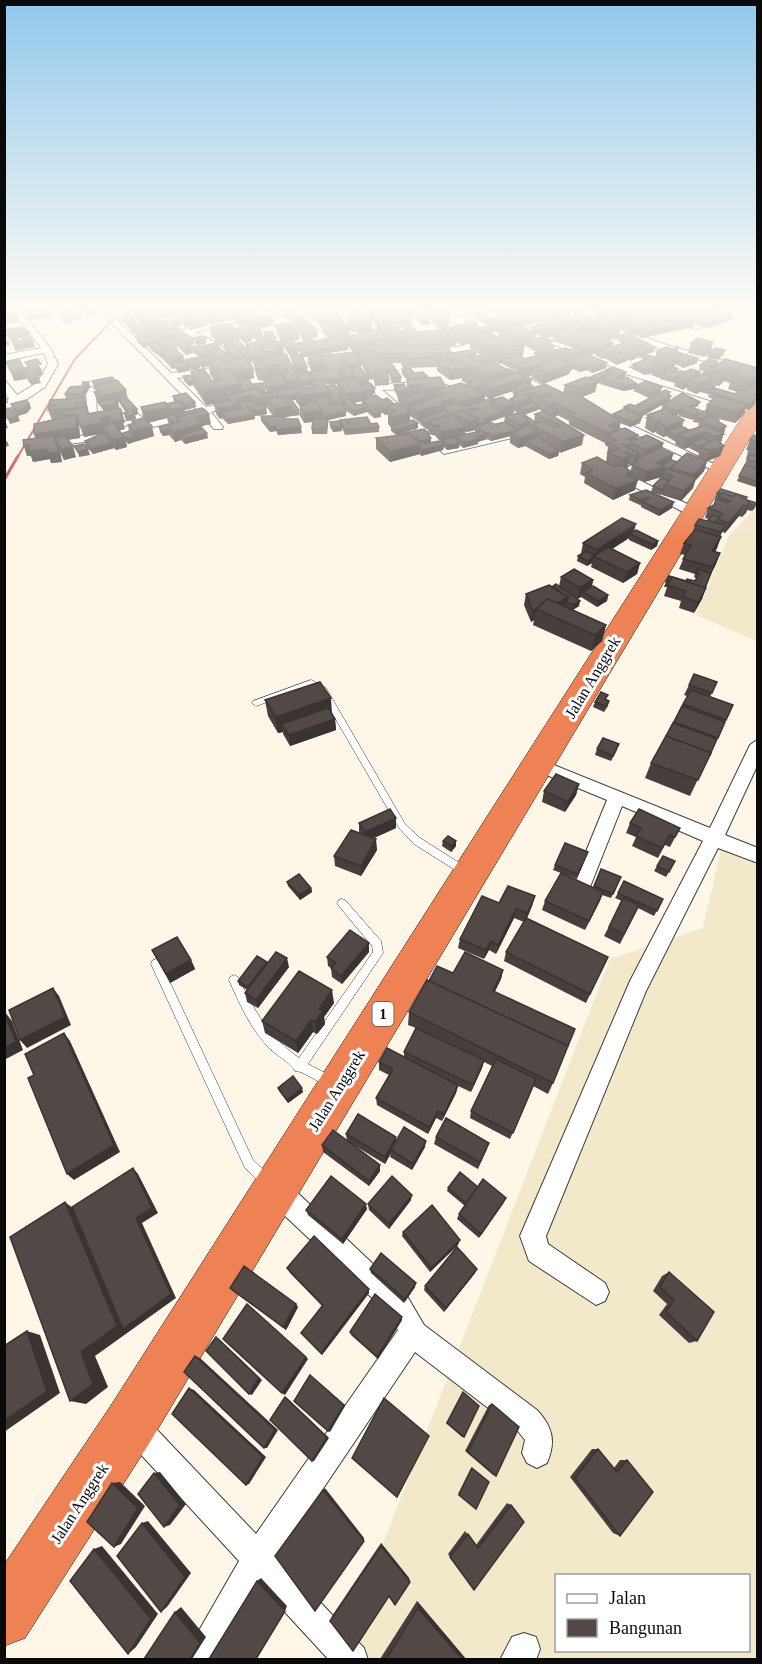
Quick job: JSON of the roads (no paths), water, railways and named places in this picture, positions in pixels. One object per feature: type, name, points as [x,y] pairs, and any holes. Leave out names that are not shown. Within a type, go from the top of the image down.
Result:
[{"type":"highway","name":"Jalan Anggrek","points":[[4,1617],[131,1423],[339,1085],[459,868],[538,765],[756,410]]},
{"type":"street","points":[[7,388],[16,402]]},
{"type":"street","points":[[4,407],[37,388]]},
{"type":"street","points":[[181,388],[218,427]]},
{"type":"street","points":[[340,388],[351,388]]},
{"type":"street","points":[[374,388],[448,452],[538,431]]},
{"type":"street","points":[[445,388],[485,400]]},
{"type":"street","points":[[543,388],[721,470]]},
{"type":"street","points":[[526,397],[565,388]]},
{"type":"street","points":[[676,388],[756,410]]},
{"type":"street","points":[[91,390],[92,422],[135,415],[146,426]]},
{"type":"street","points":[[38,447],[146,426],[253,397]]},
{"type":"street","points":[[673,448],[630,469],[624,476],[631,483],[693,512]]},
{"type":"street","points":[[596,1292],[538,1252],[533,1236],[637,988],[714,838],[758,745]]},
{"type":"street","points":[[538,765],[758,856]]},
{"type":"street","points":[[583,881],[618,797]]},
{"type":"street","points":[[198,1659],[259,1557],[408,1341],[411,1333],[410,1323],[398,1305],[275,1189]]},
{"type":"street","points":[[411,1333],[527,1420],[538,1432],[540,1444],[537,1453]]},
{"type":"street","points":[[131,1423],[259,1557],[352,1659]]},
{"type":"lane","points":[[256,703],[311,683],[317,685],[323,690],[402,826],[459,868]]},
{"type":"lane","points":[[299,1066],[378,953],[377,944],[342,903]]},
{"type":"lane","points":[[156,964],[249,1164],[275,1189]]},
{"type":"lane","points":[[234,980],[255,1025],[272,1046],[299,1066],[339,1085]]},
{"type":"railway","points":[[17,458],[58,388]]},
{"type":"railway","points":[[4,480],[18,456]]}]
